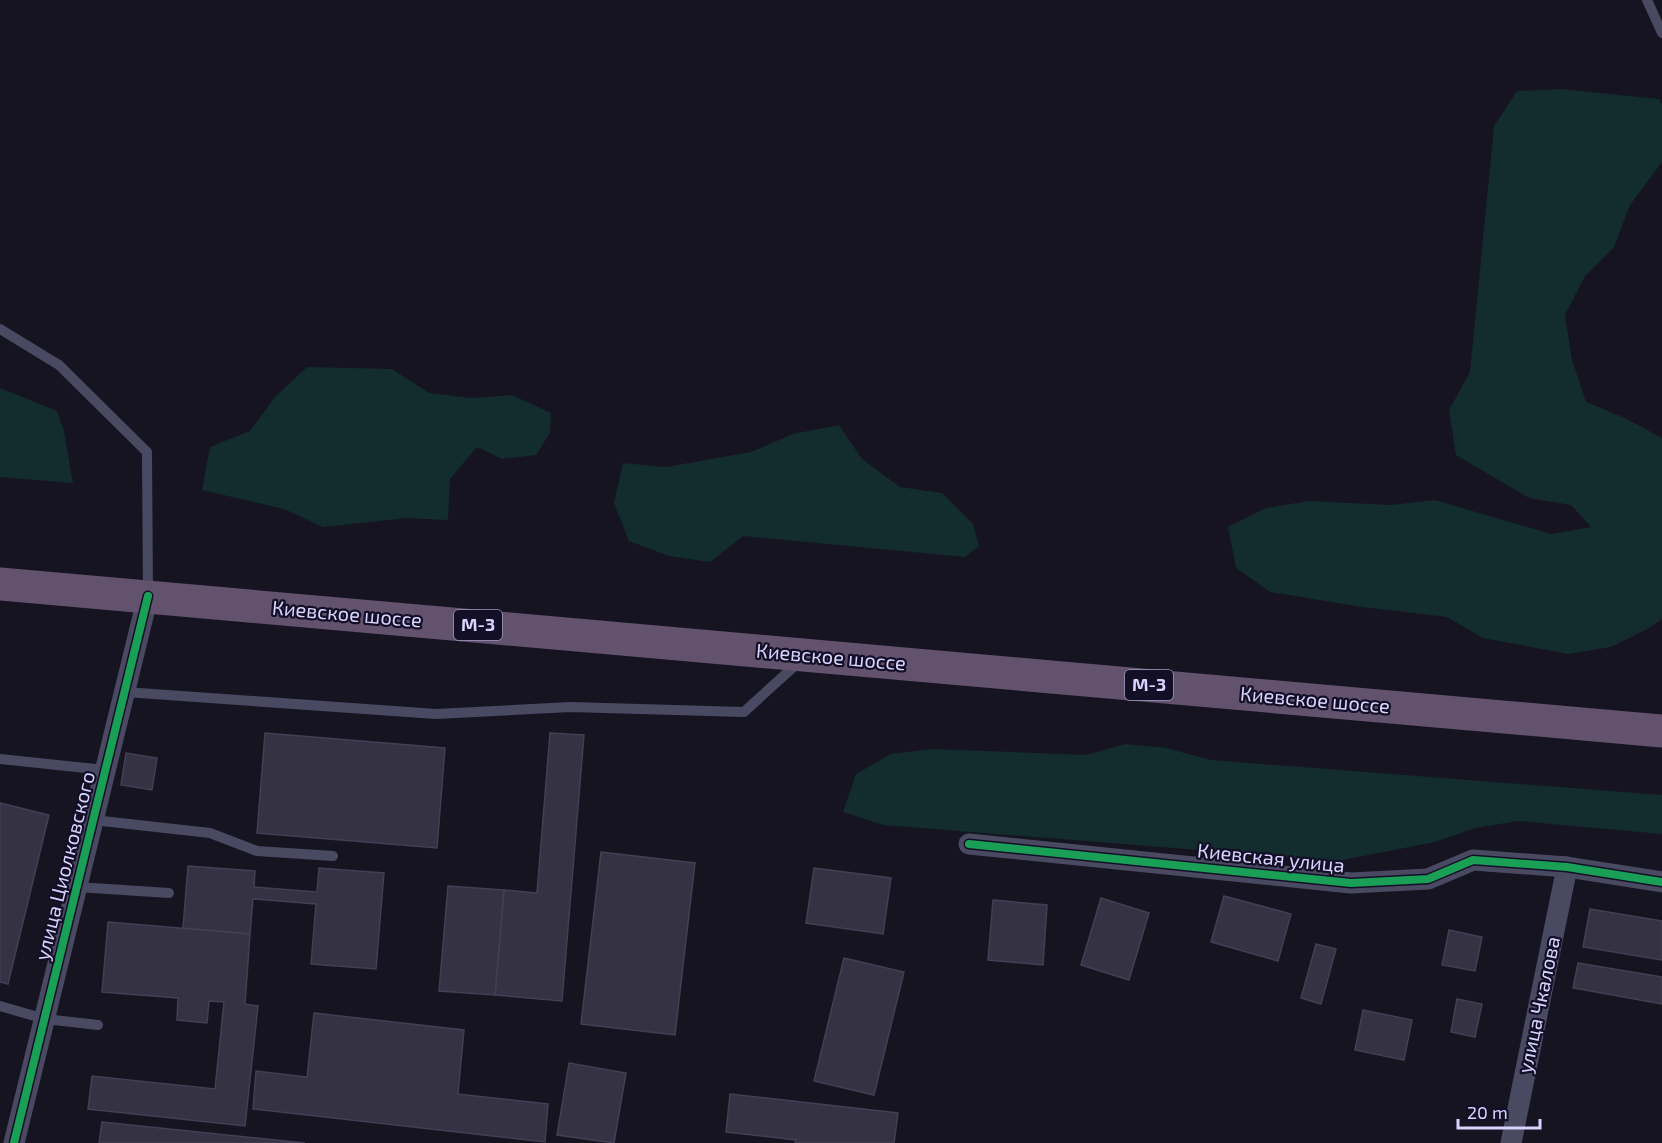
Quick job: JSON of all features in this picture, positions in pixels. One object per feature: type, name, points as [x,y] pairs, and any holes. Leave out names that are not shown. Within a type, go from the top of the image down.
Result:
[{"type":"highway","name":"Киевское шоссе","points":[[0,584],[1662,731]]},
{"type":"street","name":"улица Циолковского","points":[[14,1143],[148,596]]},
{"type":"street","name":"Киевская улица","points":[[969,844],[1351,883],[1428,879],[1473,860],[1568,867],[1662,882]]},
{"type":"street","name":"улица Чкалова","points":[[1511,1143],[1568,867]]},
{"type":"lane","points":[[1647,0],[1662,33]]},
{"type":"lane","points":[[0,329],[59,365],[147,452],[148,596]]},
{"type":"lane","points":[[125,692],[436,714],[570,707],[744,712],[807,655]]},
{"type":"lane","points":[[0,759],[105,770]]},
{"type":"lane","points":[[93,820],[210,833],[257,851],[333,856]]},
{"type":"lane","points":[[77,887],[170,893]]},
{"type":"lane","points":[[0,1006],[45,1018],[98,1025]]},
{"type":"green space","points":[[1560,89],[1659,99],[1662,104],[1662,162],[1630,205],[1614,247],[1585,276],[1565,315],[1572,360],[1586,402],[1625,418],[1662,438],[1662,619],[1611,647],[1568,654],[1483,638],[1447,617],[1362,607],[1270,592],[1236,568],[1228,527],[1266,508],[1309,501],[1391,505],[1435,500],[1551,534],[1591,527],[1571,505],[1529,498],[1456,455],[1449,410],[1470,372],[1494,126],[1517,91]]},
{"type":"green space","points":[[307,367],[392,369],[429,393],[470,398],[512,395],[551,413],[550,433],[536,455],[502,459],[477,447],[450,479],[448,520],[407,518],[323,527],[284,509],[202,490],[210,447],[250,431],[275,397]]},
{"type":"green space","points":[[0,388],[57,411],[64,431],[73,483],[0,477]]},
{"type":"green space","points":[[839,425],[862,459],[900,487],[942,493],[973,524],[979,546],[965,557],[743,536],[710,562],[669,556],[629,541],[614,503],[623,463],[666,467],[751,452],[793,434]]},
{"type":"green space","points":[[1125,744],[1166,748],[1211,760],[1662,795],[1662,834],[1518,821],[1475,828],[1435,842],[1338,861],[883,825],[843,812],[856,774],[891,754],[932,749],[1086,755]]},
{"type":"building","points":[[265,733],[445,748],[437,848],[257,833]]},
{"type":"building","points":[[550,733],[584,735],[562,1001],[495,995],[504,890],[537,893]]},
{"type":"building","points":[[126,753],[157,758],[152,790],[121,785]]},
{"type":"building","points":[[0,803],[49,815],[8,984],[0,982]]},
{"type":"building","points":[[601,852],[695,863],[675,1035],[581,1024]]},
{"type":"building","points":[[188,866],[255,871],[254,887],[317,892],[319,868],[384,873],[376,969],[311,964],[316,904],[253,899],[250,934],[183,928]]},
{"type":"building","points":[[814,868],[891,878],[883,934],[806,923]]},
{"type":"building","points":[[448,886],[504,890],[495,995],[439,991]]},
{"type":"building","points":[[1224,896],[1291,914],[1278,961],[1211,942]]},
{"type":"building","points":[[1101,898],[1149,913],[1129,980],[1081,965]]},
{"type":"building","points":[[993,900],[1047,905],[1043,965],[988,960]]},
{"type":"building","points":[[1590,909],[1662,921],[1662,960],[1583,947]]},
{"type":"building","points":[[108,922],[250,934],[245,1004],[258,1006],[245,1126],[88,1109],[92,1076],[215,1089],[224,1002],[209,1001],[207,1023],[177,1020],[178,998],[102,992]]},
{"type":"building","points":[[1449,930],[1482,937],[1475,971],[1442,965]]},
{"type":"building","points":[[1316,944],[1336,949],[1321,1004],[1301,998]]},
{"type":"building","points":[[844,958],[904,972],[874,1095],[814,1081]]},
{"type":"building","points":[[1578,963],[1662,977],[1662,1004],[1573,988]]},
{"type":"building","points":[[1457,999],[1482,1004],[1475,1037],[1451,1032]]},
{"type":"building","points":[[1363,1010],[1412,1020],[1404,1060],[1355,1050]]},
{"type":"building","points":[[314,1013],[464,1030],[458,1094],[548,1104],[545,1142],[253,1109],[256,1071],[307,1077]]},
{"type":"building","points":[[569,1063],[626,1073],[614,1143],[557,1135]]},
{"type":"building","points":[[730,1094],[898,1113],[894,1143],[795,1143],[796,1140],[726,1132]]},
{"type":"building","points":[[102,1122],[305,1143],[99,1143]]},
{"type":"cycle path","points":[[14,1143],[148,596]]},
{"type":"cycle path","points":[[969,844],[1351,883],[1428,879],[1473,860],[1567,867],[1662,882]]}]
